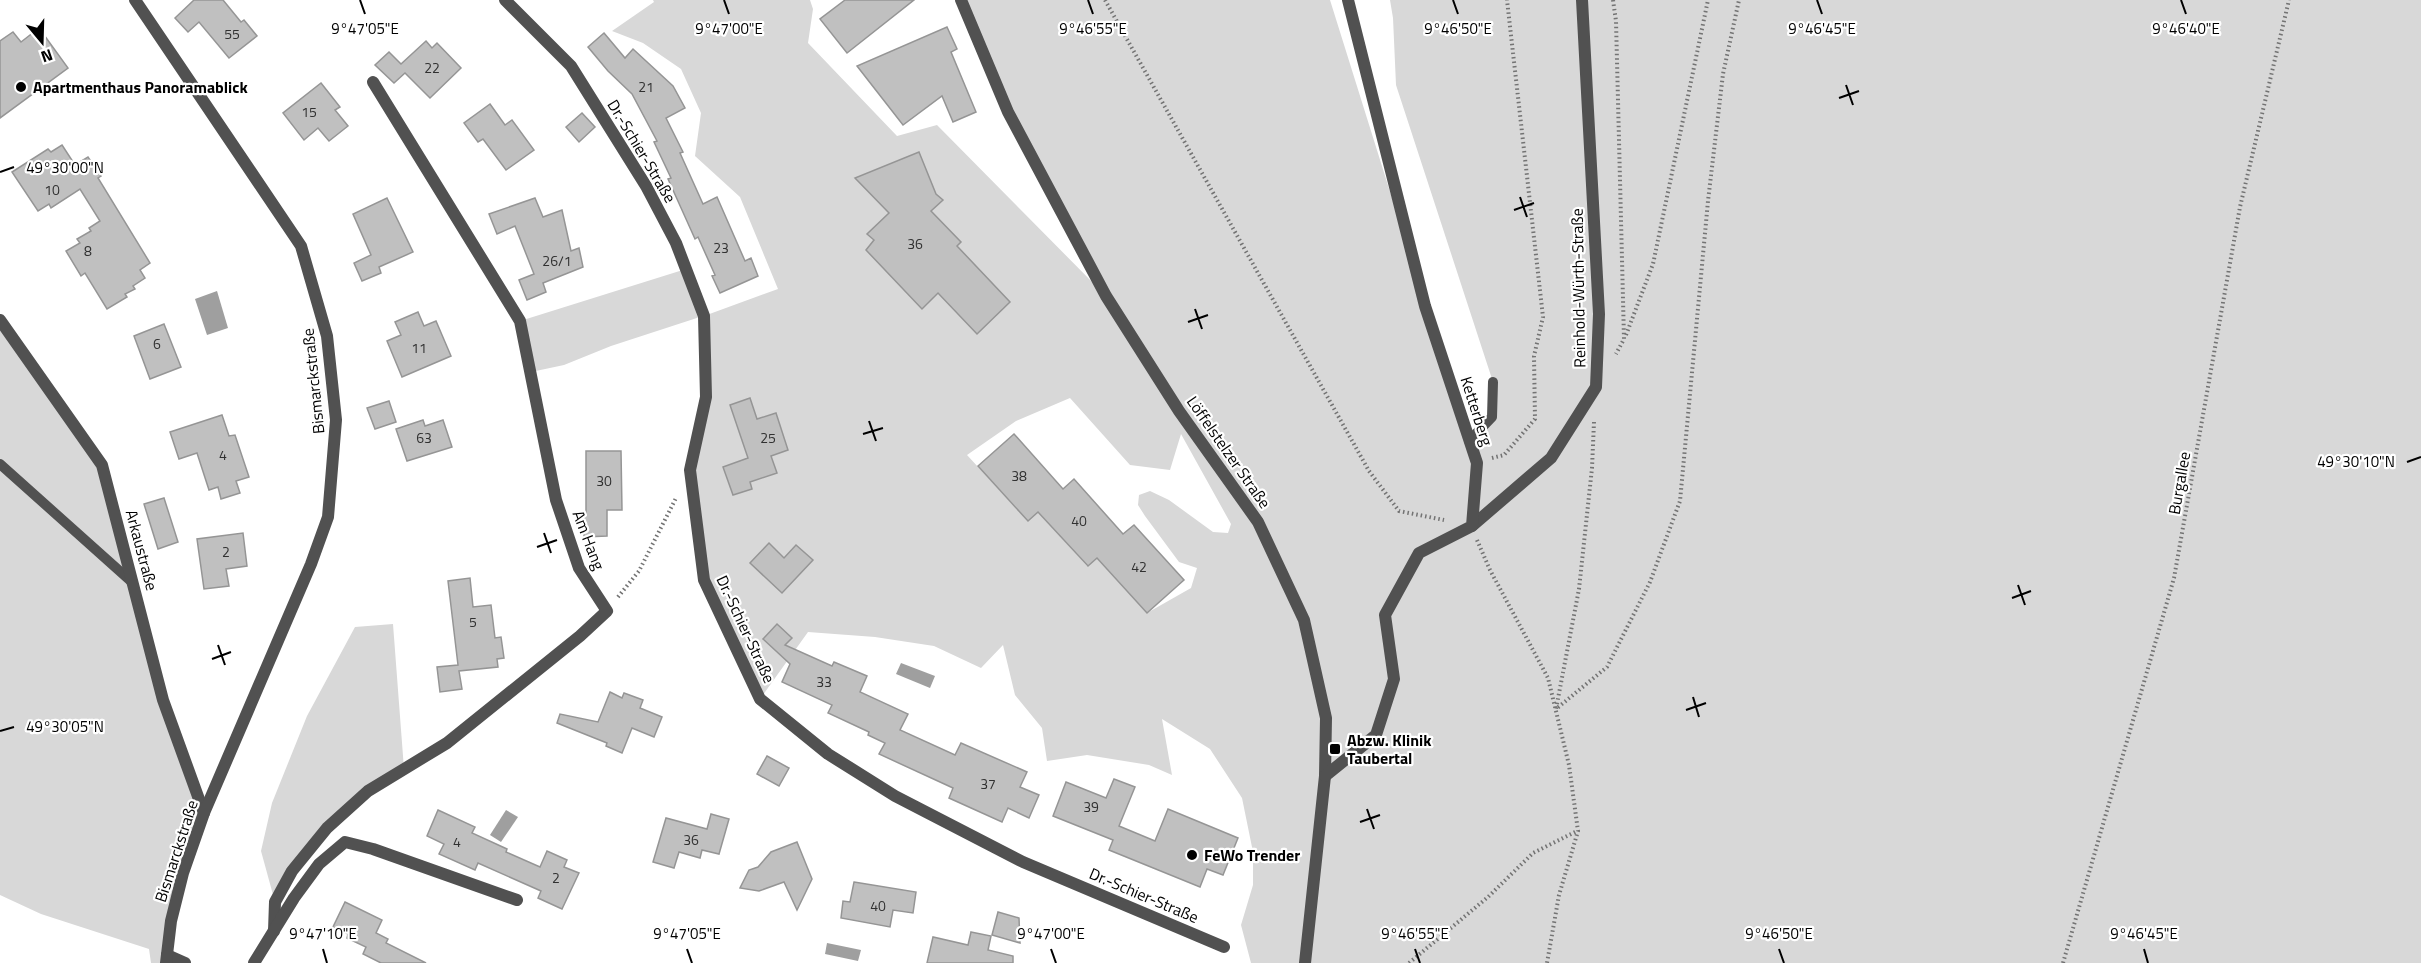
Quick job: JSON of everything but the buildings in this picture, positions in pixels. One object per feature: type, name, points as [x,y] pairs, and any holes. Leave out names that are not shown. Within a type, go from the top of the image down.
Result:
[{"type":"street","name":"Bismarckstraße","points":[[135,0],[301,246],[327,336],[336,420],[328,518],[204,813],[183,873],[171,921],[167,959]]},
{"type":"street","name":"Dr.-Schier-Straße","points":[[505,0],[571,66],[646,186],[676,243],[704,316],[706,397],[690,470],[704,580],[760,699],[828,754],[895,796],[1023,862],[1224,947]]},
{"type":"street","name":"Löffelstelzer Straße","points":[[961,0],[1008,112],[1106,296],[1179,411],[1258,522],[1304,620],[1326,718],[1325,776],[1305,963]]},
{"type":"street","name":"Ketterberg","points":[[1348,0],[1425,306],[1477,463],[1472,526]]},
{"type":"street","name":"Reinhold-Würth-Straße","points":[[1472,526],[1551,458],[1596,387],[1599,314],[1582,0]]},
{"type":"street","name":"Am Hang","points":[[373,82],[520,321],[556,500],[579,568],[607,611]]},
{"type":"street","name":"Arkaustraße","points":[[0,320],[102,465],[163,700],[204,813]]},
{"type":"street","points":[[1325,776],[1376,735],[1394,679],[1385,615],[1419,553],[1472,526]]},
{"type":"street","points":[[274,931],[275,902],[292,871],[327,828],[368,791],[447,742],[580,636],[607,611]]},
{"type":"street","points":[[254,963],[294,898],[319,864],[345,842],[373,849],[517,900]]},
{"type":"street","points":[[167,959],[185,963]]},
{"type":"lane","points":[[1469,441],[1492,417],[1493,382]]},
{"type":"lane","points":[[0,464],[134,583]]},
{"type":"path","points":[[1105,0],[1369,471],[1399,511],[1472,526],[1490,570],[1548,678],[1569,765],[1578,831],[1559,895],[1548,963]]},
{"type":"path","points":[[1477,463],[1504,454],[1535,419],[1534,356],[1543,317],[1507,0]]},
{"type":"path","points":[[1613,0],[1616,21],[1624,339]]},
{"type":"path","points":[[1613,358],[1624,339],[1653,264],[1708,0]]},
{"type":"path","points":[[1556,709],[1607,667],[1650,582],[1680,501],[1708,201],[1724,74],[1739,0]]},
{"type":"path","name":"Burgallee","points":[[2063,963],[2174,578],[2240,207],[2279,34],[2289,0]]},
{"type":"path","points":[[1556,709],[1579,589],[1592,468],[1596,387]]},
{"type":"path","points":[[607,611],[639,571],[690,470]]},
{"type":"path","points":[[1409,963],[1488,897],[1533,853],[1578,831]]},
{"type":"shaded area","points":[[653,0],[810,0],[813,9],[808,43],[897,136],[937,125],[1104,294],[1008,112],[961,0],[1330,0],[1468,441],[1492,417],[1493,382],[1396,85],[1390,0],[2421,0],[2421,963],[1251,963],[1241,925],[1253,885],[1253,852],[1242,798],[1210,749],[1162,719],[1172,775],[1149,765],[1087,755],[1047,761],[1042,728],[1015,695],[1003,645],[981,668],[934,646],[875,637],[808,632],[760,699],[704,580],[690,470],[706,397],[703,316],[611,346],[564,365],[531,372],[520,321],[686,269],[704,316],[778,289],[740,197],[695,156],[701,113],[681,69],[643,43],[612,31],[654,2]],"holes":[[[1070,398],[1130,465],[1170,470],[1181,434],[1231,524],[1228,533],[1213,532],[1169,500],[1150,491],[1139,495],[1138,505],[1179,562],[1197,568],[1191,588],[1147,613],[1097,558],[1087,566],[1038,512],[1027,520],[967,455],[1016,421]]]},
{"type":"shaded area","points":[[217,291],[228,328],[207,335],[195,299]]},
{"type":"shaded area","points":[[0,320],[102,465],[163,700],[204,813],[167,955],[185,963],[151,963],[149,949],[41,914],[0,895]]},
{"type":"shaded area","points":[[393,624],[404,769],[327,828],[275,902],[261,851],[272,803],[307,716],[355,627]]},
{"type":"shaded area","points":[[901,663],[935,676],[930,688],[896,674]]},
{"type":"shaded area","points":[[506,810],[518,817],[501,842],[490,835]]},
{"type":"shaded area","points":[[827,943],[861,950],[858,961],[825,954]]},
{"type":"place","name":"Apartmenthaus Panoramablick","points":[[21,87]]},
{"type":"place","name":"Abzw. Klinik Taubertal","points":[[1335,749]]},
{"type":"place","name":"FeWo Trender","points":[[1192,855]]}]
